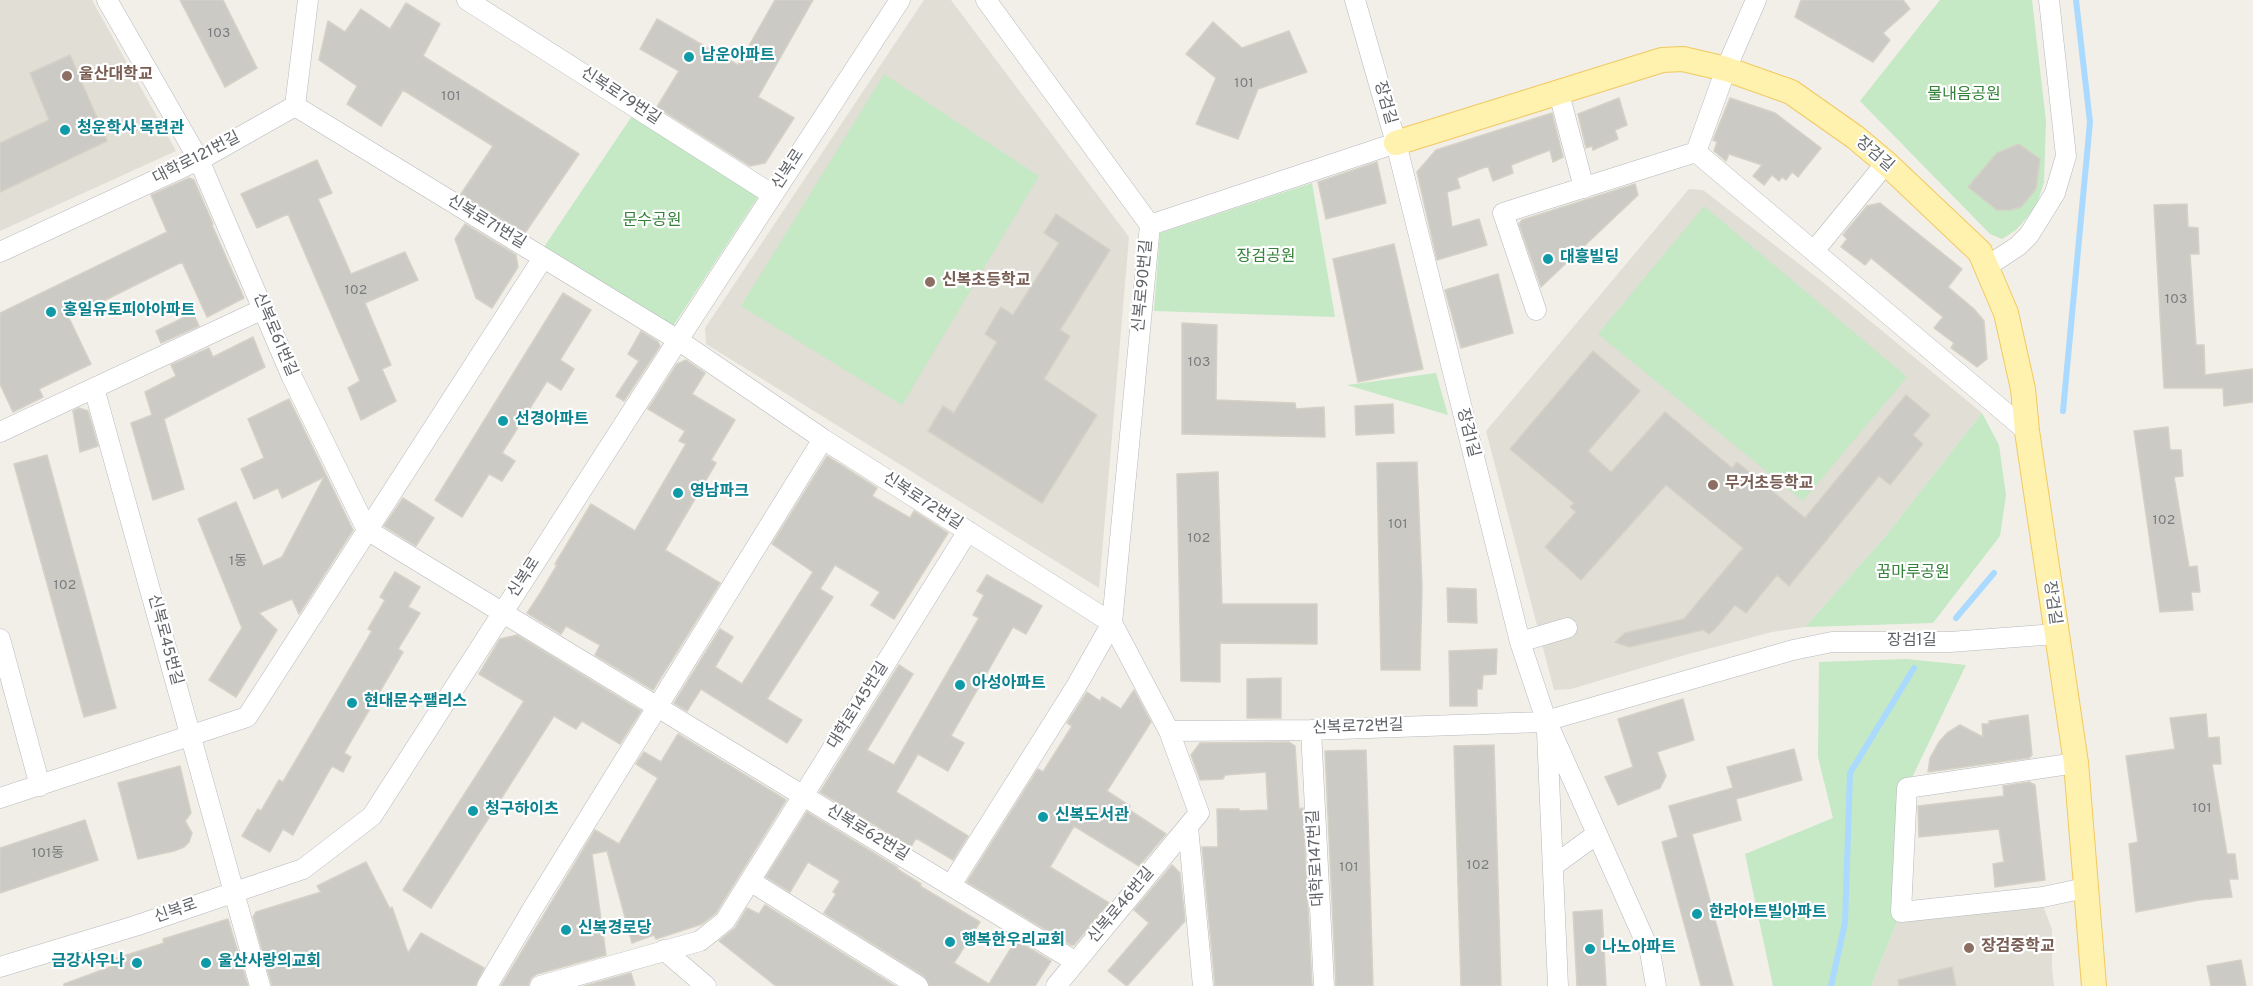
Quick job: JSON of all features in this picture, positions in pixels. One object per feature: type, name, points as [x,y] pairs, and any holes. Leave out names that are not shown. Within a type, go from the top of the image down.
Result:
[{"type":"main road","name":"장검길","points":[[1396,142],[1662,60],[1683,59],[1726,69],[1791,92],[1855,137],[1980,252],[2006,312],[2023,389],[2027,431],[2076,763],[2094,986]]},
{"type":"street","name":"신복로61번길","points":[[107,0],[199,160],[292,377],[367,530]]},
{"type":"street","points":[[295,106],[308,0]]},
{"type":"street","name":"신복로","points":[[0,967],[135,926],[303,869],[372,816],[900,0]]},
{"type":"street","name":"신복로90번길","points":[[986,0],[1150,225],[1112,623]]},
{"type":"street","name":"장검길","points":[[1355,0],[1396,142]]},
{"type":"street","points":[[1696,152],[1726,69],[1756,0]]},
{"type":"street","points":[[1986,267],[2018,246],[2029,235],[2055,193],[2066,156],[2049,0]]},
{"type":"street","name":"신복로79번길","points":[[476,3],[773,195]]},
{"type":"street","points":[[1561,101],[1584,188]]},
{"type":"street","name":"대학로121번길","points":[[0,252],[199,160],[295,106]]},
{"type":"street","name":"신복로71번길","points":[[295,106],[678,340]]},
{"type":"street","points":[[1150,225],[1396,142]]},
{"type":"street","name":"장검1길","points":[[1396,142],[1520,642],[1546,720],[1650,952],[1656,986]]},
{"type":"street","points":[[1536,310],[1503,213],[1696,152]]},
{"type":"street","points":[[1696,152],[2027,431]]},
{"type":"street","points":[[1814,251],[1886,164]]},
{"type":"street","points":[[0,798],[247,717],[543,258]]},
{"type":"street","points":[[0,432],[263,309]]},
{"type":"street","name":"신복로72번길","points":[[678,340],[823,439],[1112,623],[1169,731],[1199,813],[1188,827],[1202,985]]},
{"type":"street","name":"신복로45번길","points":[[94,388],[234,892]]},
{"type":"street","points":[[487,986],[823,439]]},
{"type":"street","points":[[367,530],[503,613]]},
{"type":"street","name":"대학로145번길","points":[[540,986],[700,940],[725,921],[968,531]]},
{"type":"street","name":"신복로62번길","points":[[503,613],[1076,962]]},
{"type":"street","points":[[951,885],[1077,685],[1112,623]]},
{"type":"street","points":[[1520,642],[1567,628]]},
{"type":"street","name":"장검1길","points":[[1546,720],[1793,650],[1832,642],[1950,642],[2056,634]]},
{"type":"street","points":[[0,639],[40,786]]},
{"type":"street","name":"장검1길","points":[[1546,720],[1558,986]]},
{"type":"street","name":"신복로72번길","points":[[1169,731],[1311,730],[1546,720]]},
{"type":"street","name":"대학로147번길","points":[[1311,730],[1324,986]]},
{"type":"street","points":[[2076,763],[1907,788],[1900,912],[2043,897],[2085,888]]},
{"type":"street","name":"신복로46번길","points":[[1056,986],[1188,827]]},
{"type":"street","points":[[1553,866],[1597,834]]},
{"type":"street","points":[[750,881],[918,986]]},
{"type":"street","points":[[234,892],[260,986]]},
{"type":"street","points":[[664,950],[706,986]]},
{"type":"shaded area","name":"울산대학교","points":[[0,0],[92,0],[176,151],[0,231]]},
{"type":"shaded area","name":"신복초등학교","points":[[924,0],[951,0],[1129,237],[1099,588],[706,344],[705,328]]},
{"type":"shaded area","name":"무거초등학교","points":[[1689,189],[1703,190],[1824,283],[1982,413],[1884,538],[1805,627],[1772,632],[1571,689],[1554,690],[1486,431]]},
{"type":"shaded area","name":"장검중학교","points":[[2043,906],[2052,929],[2054,986],[1871,986],[1901,912]]},
{"type":"green space","name":"물내음공원","points":[[1940,0],[2032,0],[2046,121],[2044,182],[2036,207],[2016,230],[2002,239],[1990,234],[1860,101]]},
{"type":"green space","points":[[884,74],[1039,176],[902,405],[741,306]]},
{"type":"green space","name":"문수공원","points":[[634,113],[753,187],[758,197],[673,326],[544,247]]},
{"type":"green space","name":"장검공원","points":[[1312,183],[1335,317],[1154,311],[1160,233]]},
{"type":"green space","points":[[1704,206],[1907,377],[1803,501],[1598,334]]},
{"type":"green space","points":[[1436,373],[1448,415],[1347,385]]},
{"type":"green space","name":"꿈마루공원","points":[[1982,413],[1999,445],[2006,495],[2000,536],[1933,623],[1805,627],[1884,538]]},
{"type":"green space","points":[[1906,659],[1966,665],[1907,788],[1901,912],[1871,986],[1773,986],[1745,854],[1833,818],[1818,757],[1819,662]]},
{"type":"building","points":[[180,0],[223,0],[257,68],[225,87]]},
{"type":"building","points":[[775,0],[813,0],[758,97],[794,118],[765,163],[750,166],[657,107],[679,71],[640,49],[657,19],[738,65]]},
{"type":"building","points":[[1801,0],[1903,0],[1910,9],[1883,33],[1890,40],[1873,62],[1795,17]]},
{"type":"building","points":[[406,3],[440,24],[423,56],[579,154],[525,233],[461,194],[493,146],[403,90],[381,126],[347,104],[357,86],[319,60],[328,21],[345,32],[361,9],[390,29]]},
{"type":"building","points":[[1213,22],[1242,48],[1289,31],[1307,72],[1258,89],[1238,139],[1196,124],[1216,78],[1186,54]]},
{"type":"building","name":"청운학사 목련관","points":[[70,55],[107,141],[0,192],[0,143],[49,120],[30,73]]},
{"type":"building","points":[[1619,98],[1627,125],[1615,130],[1618,139],[1593,150],[1592,146],[1586,148],[1578,114]]},
{"type":"building","points":[[1730,98],[1775,113],[1821,148],[1798,177],[1792,172],[1786,180],[1782,177],[1779,181],[1772,175],[1764,185],[1753,176],[1762,165],[1729,154],[1726,161],[1714,151],[1717,142],[1713,140]]},
{"type":"building","points":[[1552,113],[1563,157],[1553,162],[1550,150],[1511,165],[1513,173],[1493,181],[1488,166],[1457,178],[1460,188],[1447,192],[1452,227],[1479,219],[1487,245],[1437,260],[1417,172],[1436,150]]},
{"type":"building","points":[[2019,144],[2040,159],[2036,189],[2021,207],[1997,210],[1968,187],[1997,153]]},
{"type":"building","points":[[317,160],[332,193],[318,199],[351,274],[405,252],[418,280],[365,303],[391,365],[382,369],[396,401],[361,420],[348,388],[360,381],[288,214],[257,228],[241,194]]},
{"type":"building","points":[[1377,162],[1386,203],[1326,219],[1318,182]]},
{"type":"building","points":[[189,178],[194,180],[244,298],[207,317],[182,262],[69,318],[91,364],[39,389],[43,397],[13,412],[0,384],[0,313],[167,232],[151,195]]},
{"type":"building","name":"대흥빌딩","points":[[1635,184],[1638,195],[1541,287],[1519,224],[1522,220]]},
{"type":"building","points":[[1880,203],[1962,269],[1948,287],[1974,309],[1984,321],[1987,359],[1977,367],[1951,348],[1954,343],[1934,328],[1943,317],[1871,258],[1865,265],[1841,247],[1847,239],[1843,235],[1867,206]]},
{"type":"building","points":[[2187,204],[2188,227],[2198,228],[2199,254],[2190,254],[2196,345],[2204,345],[2205,375],[2253,369],[2253,402],[2224,406],[2223,388],[2164,388],[2154,205]]},
{"type":"building","points":[[1056,214],[1110,250],[1060,330],[1070,336],[1044,379],[1097,415],[1042,503],[928,431],[943,406],[954,413],[997,342],[985,334],[1001,307],[1013,315],[1059,243],[1044,233]]},
{"type":"building","points":[[465,224],[516,255],[518,267],[492,308],[476,298],[455,239]]},
{"type":"building","points":[[1394,244],[1423,369],[1358,382],[1333,259]]},
{"type":"building","points":[[1498,274],[1513,333],[1461,348],[1445,290]]},
{"type":"building","name":"선경아파트","points":[[563,293],[591,310],[560,360],[574,369],[561,390],[547,381],[502,453],[515,461],[502,481],[489,474],[462,517],[435,500]]},
{"type":"building","points":[[193,313],[199,326],[161,343],[156,331]]},
{"type":"building","points":[[1182,323],[1217,325],[1216,400],[1295,403],[1296,409],[1324,407],[1325,437],[1182,434]]},
{"type":"building","points":[[641,331],[658,342],[660,346],[624,401],[616,396],[639,361],[628,354]]},
{"type":"building","points":[[253,337],[265,367],[164,419],[184,489],[153,500],[131,423],[152,415],[145,392],[176,376],[171,365],[209,348],[213,357]]},
{"type":"building","points":[[1593,351],[1640,391],[1588,451],[1611,472],[1665,412],[1732,468],[1737,462],[1805,518],[1906,395],[1930,415],[1913,435],[1923,444],[1890,485],[1879,476],[1789,586],[1777,575],[1746,613],[1735,605],[1709,634],[1703,630],[1629,647],[1615,642],[1625,633],[1684,619],[1743,548],[1666,485],[1581,580],[1545,547],[1576,512],[1570,507],[1574,503],[1510,449]]},
{"type":"building","points":[[686,360],[705,373],[692,394],[735,420],[711,460],[716,463],[665,550],[720,583],[653,690],[595,655],[600,645],[566,626],[561,634],[527,613],[591,504],[635,531],[686,444],[679,441],[685,431],[648,409],[677,364]]},
{"type":"building","points":[[289,399],[353,530],[299,614],[292,599],[259,613],[277,630],[236,697],[209,680],[242,628],[198,519],[236,502],[263,566],[282,557],[324,477],[282,498],[278,488],[254,499],[241,469],[264,458],[248,419]]},
{"type":"building","points":[[1393,404],[1394,433],[1356,435],[1355,406]]},
{"type":"building","points":[[79,408],[88,411],[98,446],[80,452],[73,411]]},
{"type":"building","points":[[2168,427],[2170,450],[2181,450],[2183,476],[2174,477],[2189,567],[2197,566],[2200,592],[2191,592],[2193,610],[2160,612],[2134,431]]},
{"type":"building","points":[[47,455],[116,708],[84,717],[14,464]]},
{"type":"building","points":[[827,456],[877,488],[872,496],[910,518],[914,511],[948,533],[894,619],[871,605],[880,592],[835,565],[820,589],[833,597],[767,699],[802,720],[787,743],[701,689],[687,711],[674,703],[720,629],[733,637],[715,667],[742,684],[813,572],[772,544]]},
{"type":"building","points":[[1417,462],[1422,587],[1420,670],[1381,670],[1377,463]]},
{"type":"building","points":[[1218,472],[1222,604],[1317,604],[1317,644],[1220,643],[1220,682],[1181,681],[1177,474]]},
{"type":"building","points":[[403,498],[434,518],[416,546],[384,526]]},
{"type":"building","name":"현대문수팰리스","points":[[395,572],[420,587],[408,607],[420,613],[398,649],[403,652],[344,753],[351,757],[343,772],[332,766],[293,835],[283,829],[270,852],[242,836],[258,809],[261,811],[279,780],[283,782],[372,631],[368,629],[385,600],[380,597]]},
{"type":"building","points":[[987,575],[1042,606],[1026,634],[1013,627],[951,736],[964,743],[948,771],[918,754],[896,792],[968,836],[953,860],[916,838],[911,847],[820,792],[899,665],[913,674],[867,750],[894,765],[979,618],[973,615],[984,595],[977,591]]},
{"type":"building","points":[[1447,588],[1476,589],[1477,623],[1448,622]]},
{"type":"building","points":[[517,635],[641,711],[620,744],[582,721],[576,729],[554,716],[431,908],[403,890],[524,701],[479,674],[500,639]]},
{"type":"building","points":[[1497,649],[1496,674],[1483,675],[1482,689],[1477,689],[1477,706],[1450,706],[1449,651]]},
{"type":"building","points":[[1281,678],[1281,718],[1247,718],[1247,679]]},
{"type":"building","points":[[1134,690],[1151,722],[1107,791],[1130,806],[1128,809],[1166,834],[1139,866],[1074,826],[1050,867],[1109,903],[1074,945],[1071,945],[967,882],[1038,769],[1043,772],[1072,726],[1067,723],[1087,692],[1100,701],[1102,697],[1121,709]]},
{"type":"building","points":[[1683,699],[1694,740],[1657,752],[1666,776],[1660,788],[1618,805],[1605,777],[1633,767],[1618,719]]},
{"type":"building","points":[[2206,714],[2208,738],[2219,737],[2221,764],[2212,764],[2227,854],[2235,854],[2238,879],[2229,879],[2232,897],[2199,900],[2136,912],[2129,844],[2138,842],[2126,756],[2175,749],[2170,718]]},
{"type":"building","points":[[2028,715],[2032,755],[2029,758],[1928,772],[1930,758],[1939,742],[1947,733],[1960,725],[1983,737],[1982,724]]},
{"type":"building","points":[[678,734],[786,800],[716,913],[702,924],[656,939],[654,935],[632,943],[607,851],[592,854],[606,955],[537,974],[531,978],[528,986],[501,986],[595,830],[619,844],[658,778],[636,764],[644,752],[661,762]]},
{"type":"building","points":[[1289,742],[1295,746],[1299,809],[1303,808],[1312,986],[1215,986],[1202,847],[1218,847],[1217,809],[1268,810],[1266,772],[1225,775],[1223,779],[1200,780],[1191,755],[1200,743]]},
{"type":"building","points":[[1494,745],[1501,986],[1461,986],[1454,746]]},
{"type":"building","name":"한라아트빌아파트","points":[[1794,749],[1802,780],[1736,799],[1741,820],[1692,834],[1733,986],[1701,986],[1662,842],[1678,837],[1669,806],[1733,788],[1727,767]]},
{"type":"building","points":[[1366,750],[1373,986],[1336,986],[1325,751]]},
{"type":"building","points":[[180,766],[191,813],[185,821],[192,833],[189,842],[174,851],[138,859],[118,783]]},
{"type":"building","points":[[2029,782],[2035,785],[2045,880],[1995,887],[1993,864],[2004,862],[1999,829],[1919,837],[1918,806],[2004,796],[2003,786]]},
{"type":"building","points":[[807,812],[898,868],[921,884],[920,886],[980,922],[954,963],[989,984],[1016,940],[1051,961],[1035,986],[930,986],[924,976],[824,913],[836,894],[833,892],[840,881],[808,862],[790,892],[766,877]]},
{"type":"building","points":[[85,820],[98,860],[0,893],[0,848]]},
{"type":"building","points":[[366,862],[390,909],[392,907],[408,953],[421,933],[484,968],[475,986],[272,986],[253,917],[256,912],[321,892],[317,886]]},
{"type":"building","points":[[1172,865],[1180,873],[1185,921],[1127,986],[1108,971],[1149,923],[1134,910]]},
{"type":"building","points":[[765,905],[895,986],[776,986],[719,941],[735,928],[747,908],[759,914]]},
{"type":"building","name":"나노아파트","points":[[1602,910],[1606,986],[1577,986],[1573,912]]},
{"type":"building","name":"울산사랑의교회","points":[[228,919],[248,986],[64,986],[64,984],[113,966],[111,960],[164,943],[163,939]]},
{"type":"building","points":[[2241,960],[2246,986],[2211,986],[2207,966]]},
{"type":"building","points":[[1952,967],[1956,986],[1899,986],[1898,980]]},
{"type":"building","points":[[631,973],[635,986],[584,986]]},
{"type":"waterway","points":[[2063,411],[2090,122],[2076,0]]},
{"type":"waterway","points":[[1956,618],[1994,573]]},
{"type":"waterway","points":[[1831,986],[1845,923],[1850,773],[1914,668]]},
{"type":"place","name":"남운아파트","points":[[689,57]]},
{"type":"place","name":"울산대학교","points":[[67,76]]},
{"type":"place","name":"청운학사 목련관","points":[[65,130]]},
{"type":"place","name":"대흥빌딩","points":[[1548,259]]},
{"type":"place","name":"신복초등학교","points":[[930,282]]},
{"type":"place","name":"홍일유토피아아파트","points":[[51,312]]},
{"type":"place","name":"선경아파트","points":[[503,421]]},
{"type":"place","name":"무거초등학교","points":[[1713,485]]},
{"type":"place","name":"영남파크","points":[[678,493]]},
{"type":"place","name":"아성아파트","points":[[960,685]]},
{"type":"place","name":"현대문수팰리스","points":[[352,703]]},
{"type":"place","name":"청구하이츠","points":[[473,811]]},
{"type":"place","name":"신복도서관","points":[[1043,817]]},
{"type":"place","name":"한라아트빌아파트","points":[[1697,914]]},
{"type":"place","name":"신복경로당","points":[[566,930]]},
{"type":"place","name":"행복한우리교회","points":[[950,942]]},
{"type":"place","name":"장검중학교","points":[[1969,948]]},
{"type":"place","name":"나노아파트","points":[[1590,949]]},
{"type":"place","name":"금강사우나","points":[[137,963]]},
{"type":"place","name":"울산사랑의교회","points":[[206,963]]}]
